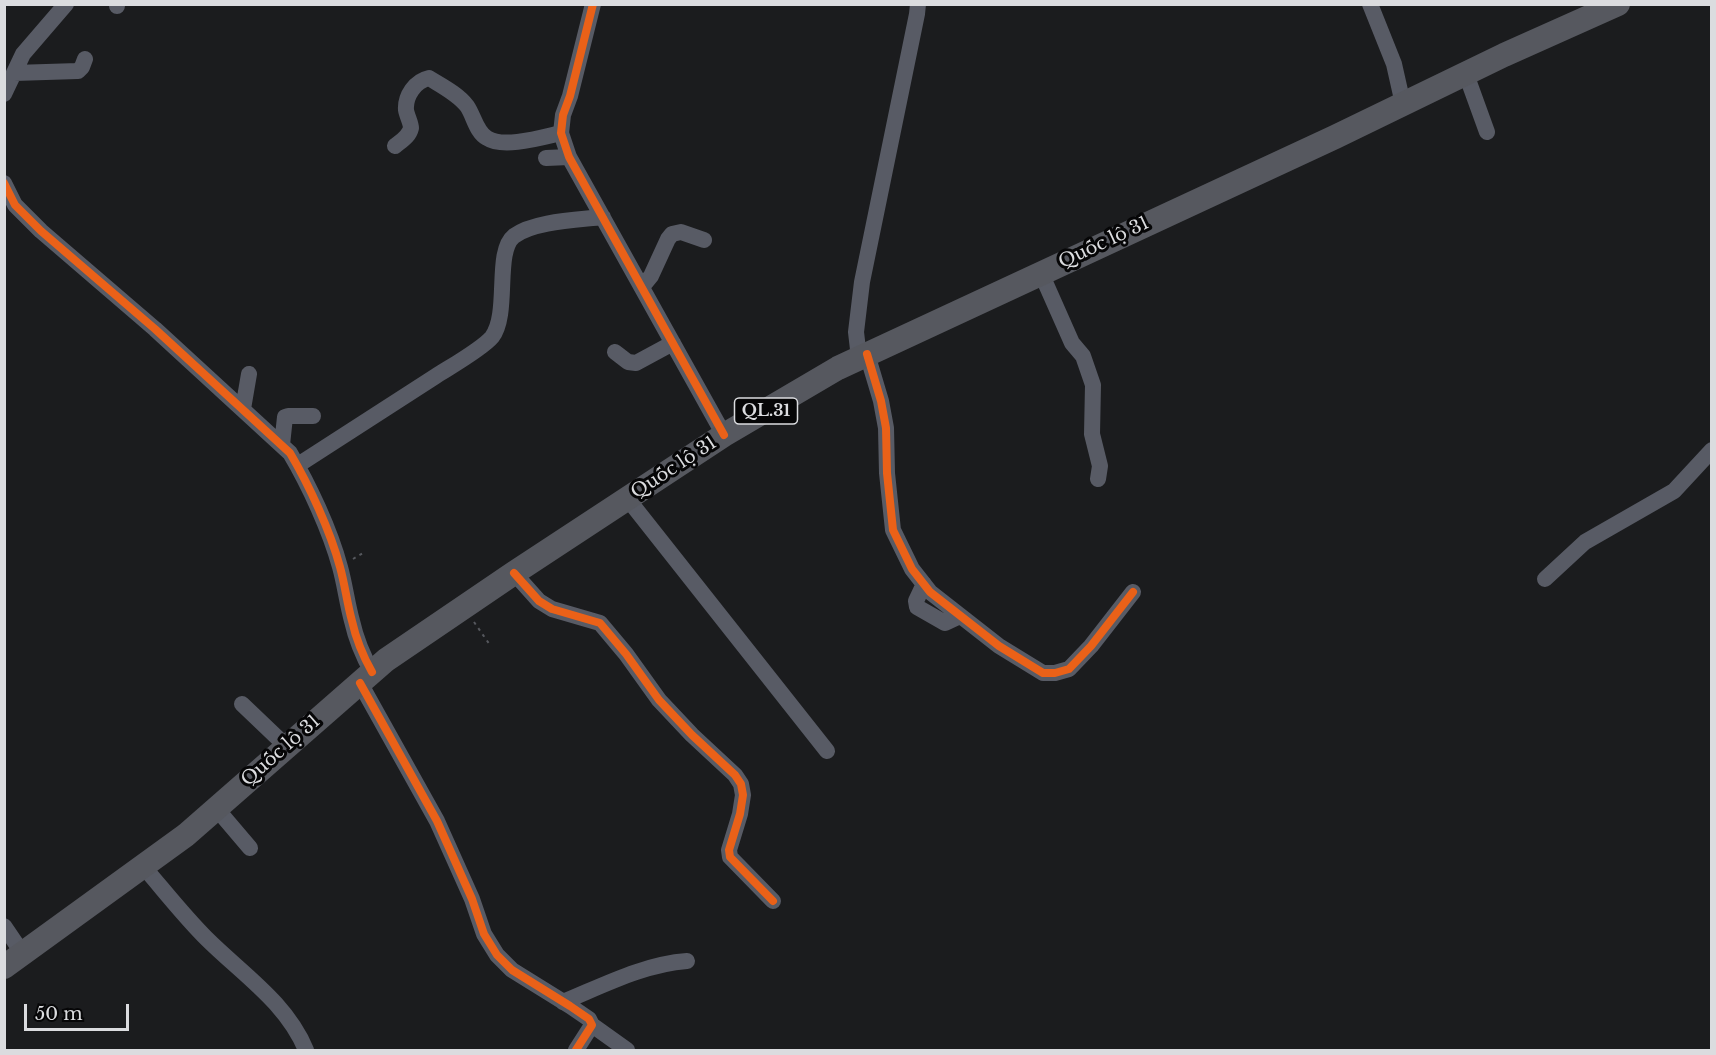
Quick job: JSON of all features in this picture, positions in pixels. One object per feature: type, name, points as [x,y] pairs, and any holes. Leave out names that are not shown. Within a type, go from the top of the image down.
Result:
[{"type":"highway","name":"Quốc lộ 31","points":[[14,960],[186,834],[386,660],[724,435],[838,368],[1618,4]]},
{"type":"street","points":[[593,4],[570,96],[563,114],[561,133],[569,157],[724,435]]},
{"type":"street","points":[[918,4],[862,282],[856,332],[881,401],[886,428],[887,473],[893,530],[912,569],[930,592],[999,646],[1043,673],[1055,674],[1070,669],[1133,592]]},
{"type":"street","points":[[1370,4],[1394,64],[1403,104]]},
{"type":"street","points":[[4,94],[23,54],[62,6]]},
{"type":"street","points":[[14,73],[78,70],[85,59]]},
{"type":"street","points":[[1466,74],[1487,132]]},
{"type":"street","points":[[395,146],[408,135],[411,127],[406,109],[407,99],[416,84],[422,79],[429,78],[455,94],[466,105],[480,132],[486,138],[494,141],[515,142],[561,133]]},
{"type":"street","points":[[546,159],[569,157]]},
{"type":"street","points":[[4,183],[15,205],[41,231],[155,329],[290,453],[298,465],[340,566],[351,621],[363,656],[366,678],[437,821],[472,899],[484,934],[497,955],[512,970],[589,1019],[592,1025],[627,1050]]},
{"type":"street","points":[[298,465],[491,338],[497,328],[507,244],[514,236],[530,228],[603,217]]},
{"type":"street","points":[[642,287],[651,276],[672,234],[681,232],[704,240]]},
{"type":"street","points":[[1041,273],[1072,343],[1083,356],[1093,385],[1092,434],[1099,457],[1098,479]]},
{"type":"street","points":[[615,352],[628,362],[636,363],[673,343]]},
{"type":"street","points":[[243,409],[249,374]]},
{"type":"street","points":[[282,444],[285,417],[313,416]]},
{"type":"street","points":[[1545,579],[1585,542],[1674,491],[1712,450]]},
{"type":"street","points":[[627,498],[827,751]]},
{"type":"street","points":[[514,573],[539,601],[552,609],[600,622],[659,700],[735,775],[741,784],[743,795],[729,850],[730,857],[773,901]]},
{"type":"street","points":[[242,704],[286,746]]},
{"type":"street","points":[[216,808],[250,848]]},
{"type":"street","points":[[142,865],[205,937],[277,1003],[300,1036],[306,1050]]},
{"type":"street","points":[[4,927],[14,960]]},
{"type":"street","points":[[563,1002],[638,972],[687,961]]},
{"type":"street","points":[[576,1050],[592,1025]]},
{"type":"path","points":[[464,607],[490,645]]},
{"type":"cycle path","points":[[593,4],[570,96],[563,115],[561,133],[569,157],[724,435]]},
{"type":"cycle path","points":[[4,183],[15,205],[41,231],[155,329],[290,453],[312,493],[331,538],[356,634],[372,672]]},
{"type":"cycle path","points":[[867,354],[881,401],[886,428],[887,473],[893,530],[912,569],[930,592],[999,646],[1043,673],[1055,673],[1069,669],[1091,646],[1133,592]]},
{"type":"cycle path","points":[[514,573],[539,601],[552,609],[600,623],[659,700],[735,775],[741,784],[743,795],[729,850],[730,857],[773,901]]},
{"type":"cycle path","points":[[360,683],[437,821],[472,899],[484,934],[497,955],[512,970],[589,1019],[592,1025],[576,1050]]}]
